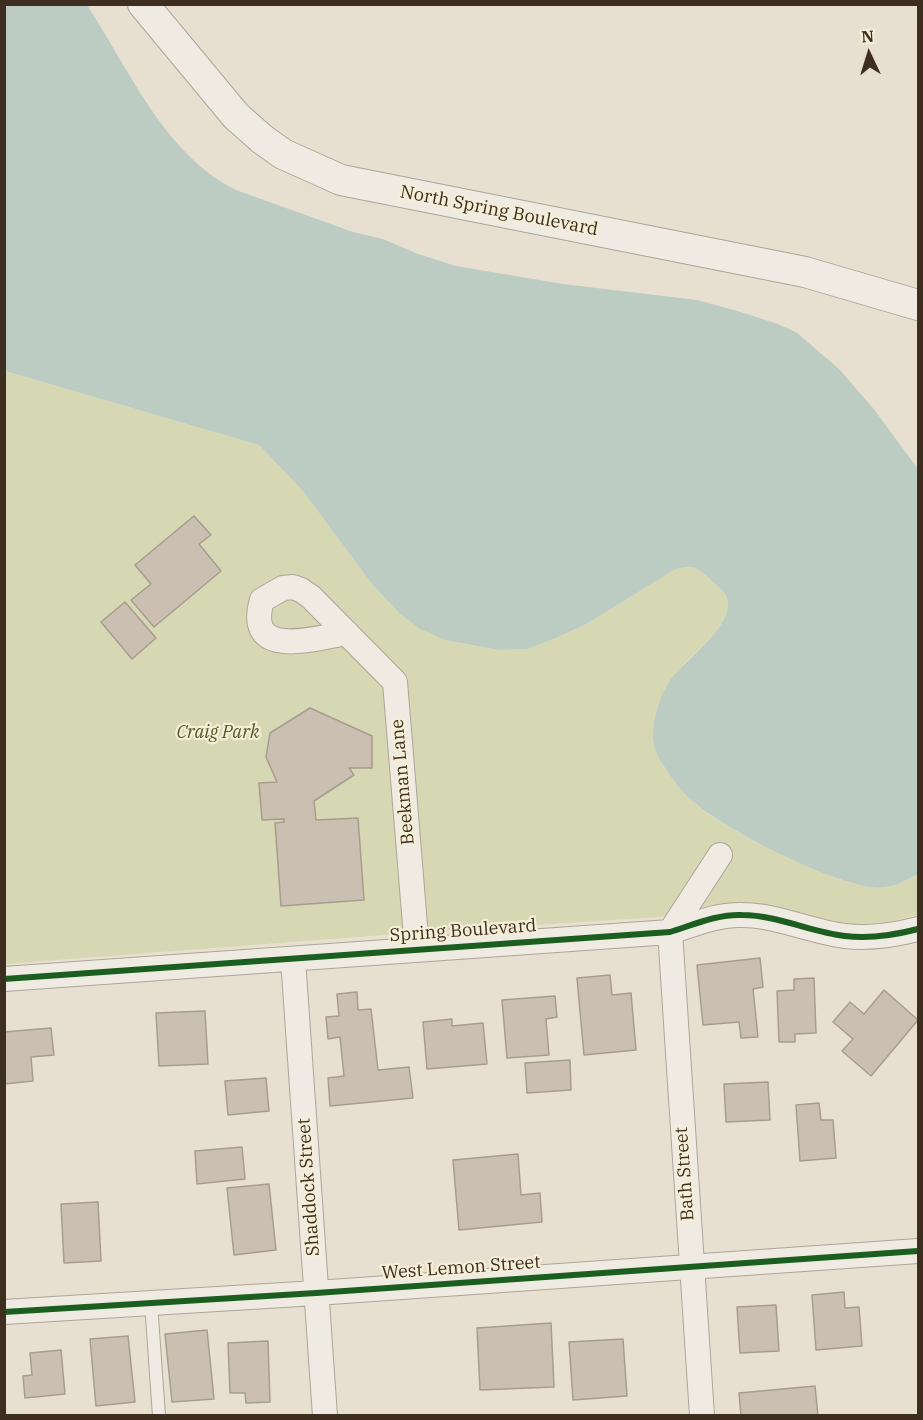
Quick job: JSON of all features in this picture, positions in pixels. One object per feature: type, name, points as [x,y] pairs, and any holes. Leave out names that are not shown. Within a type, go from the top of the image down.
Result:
[{"type":"street","name":"North Spring Boulevard","points":[[143,4],[236,116],[262,139],[284,154],[322,173],[341,180],[805,272],[918,305]]},
{"type":"street","name":"Beekman Lane","points":[[347,633],[395,682],[417,950]]},
{"type":"street","points":[[670,932],[720,855]]},
{"type":"street","name":"Spring Boulevard","points":[[4,980],[670,932],[726,916],[741,915],[760,917],[845,936],[889,935],[918,929]]},
{"type":"street","name":"Bath Street","points":[[670,932],[702,1416]]},
{"type":"street","name":"Shaddock Street","points":[[293,959],[325,1416]]},
{"type":"street","name":"West Lemon Street","points":[[4,1312],[316,1293],[918,1251]]},
{"type":"lane","points":[[151,1303],[159,1416]]},
{"type":"green space","name":"Craig Park","points":[[4,371],[259,445],[303,491],[372,584],[400,614],[420,629],[445,640],[499,650],[527,649],[588,623],[674,570],[687,567],[699,570],[723,592],[728,604],[727,613],[711,638],[678,671],[661,698],[654,721],[653,739],[663,766],[685,794],[707,813],[767,847],[832,876],[851,883],[878,888],[896,885],[918,874],[918,915],[890,922],[853,924],[724,905],[661,917],[396,934],[5,964]]},
{"type":"shaded area","points":[[4,5],[87,5],[134,82],[169,133],[211,175],[236,190],[456,266],[563,284],[697,300],[734,310],[796,332],[839,369],[873,408],[918,469],[918,874],[896,885],[878,888],[828,875],[745,836],[720,821],[699,807],[672,779],[654,746],[654,724],[658,705],[671,679],[721,624],[728,604],[722,590],[694,567],[674,570],[588,623],[527,649],[499,650],[445,640],[420,629],[400,614],[372,584],[303,491],[259,445],[5,371]]},
{"type":"building","points":[[194,516],[211,535],[199,544],[221,571],[154,627],[131,600],[151,584],[135,565]]},
{"type":"building","points":[[125,602],[156,638],[132,659],[101,622]]},
{"type":"building","points":[[310,708],[372,736],[372,768],[349,768],[354,775],[314,801],[316,820],[358,818],[364,900],[281,906],[275,823],[284,822],[284,819],[262,820],[259,783],[277,782],[266,757],[270,733]]},
{"type":"building","points":[[760,958],[763,987],[753,989],[758,1037],[741,1038],[739,1022],[703,1025],[697,965]]},
{"type":"building","points":[[610,975],[612,995],[631,993],[636,1050],[584,1055],[577,978]]},
{"type":"building","points":[[814,978],[816,1033],[795,1034],[795,1042],[779,1042],[777,991],[794,990],[794,979]]},
{"type":"building","points":[[884,990],[918,1020],[871,1076],[842,1051],[853,1039],[833,1022],[850,1002],[864,1014]]},
{"type":"building","points":[[357,992],[358,1010],[371,1009],[378,1070],[409,1067],[413,1098],[330,1106],[328,1078],[344,1076],[340,1037],[328,1039],[326,1017],[339,1016],[337,994]]},
{"type":"building","points":[[555,996],[557,1017],[546,1019],[549,1055],[507,1058],[502,1000]]},
{"type":"building","points":[[205,1011],[208,1064],[159,1066],[156,1013]]},
{"type":"building","points":[[452,1019],[452,1026],[483,1023],[487,1064],[427,1069],[423,1022]]},
{"type":"building","points":[[51,1028],[54,1055],[31,1057],[33,1081],[4,1084],[4,1032]]},
{"type":"building","points":[[570,1060],[571,1090],[527,1093],[525,1063]]},
{"type":"building","points":[[266,1078],[269,1111],[228,1115],[225,1081]]},
{"type":"building","points":[[768,1082],[770,1120],[726,1122],[724,1084]]},
{"type":"building","points":[[819,1103],[821,1120],[833,1120],[836,1158],[800,1161],[796,1105]]},
{"type":"building","points":[[242,1147],[245,1179],[197,1184],[195,1151]]},
{"type":"building","points":[[518,1154],[521,1195],[540,1193],[542,1222],[459,1230],[453,1160]]},
{"type":"building","points":[[269,1184],[276,1250],[234,1255],[227,1188]]},
{"type":"building","points":[[98,1202],[101,1261],[64,1263],[61,1204]]},
{"type":"building","points":[[844,1292],[845,1308],[859,1307],[862,1346],[816,1350],[812,1295]]},
{"type":"building","points":[[776,1305],[779,1351],[740,1353],[737,1307]]},
{"type":"building","points":[[551,1323],[554,1387],[480,1390],[477,1328]]},
{"type":"building","points":[[207,1330],[214,1399],[172,1402],[165,1334]]},
{"type":"building","points":[[128,1336],[135,1402],[96,1406],[90,1339]]},
{"type":"building","points":[[623,1339],[627,1396],[573,1400],[569,1342]]},
{"type":"building","points":[[268,1341],[270,1402],[246,1403],[245,1393],[230,1393],[228,1343]]},
{"type":"building","points":[[61,1350],[65,1394],[25,1398],[23,1376],[32,1375],[30,1353]]},
{"type":"building","points":[[815,1386],[818,1416],[741,1416],[739,1393]]},
{"type":"cycle path","points":[[4,979],[670,932],[733,915],[768,918],[832,934],[854,937],[882,936],[918,929]]},
{"type":"cycle path","points":[[4,1312],[316,1293],[918,1251]]}]
